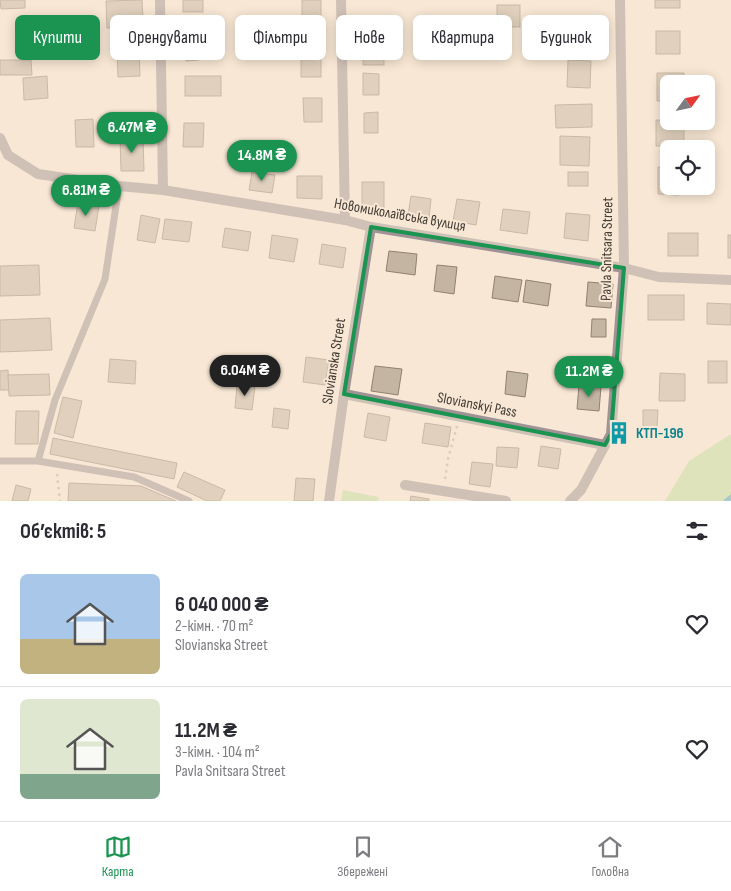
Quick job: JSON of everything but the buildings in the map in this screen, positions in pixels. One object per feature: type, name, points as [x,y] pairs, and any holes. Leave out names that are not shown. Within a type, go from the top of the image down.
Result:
[{"type":"street","points":[[160,0],[163,190]]},
{"type":"street","points":[[341,0],[345,220]]},
{"type":"street","name":"Pavla Snitsara Street","points":[[570,501],[581,490],[611,434],[624,268],[620,0]]},
{"type":"street","name":"Новомиколаївська вулиця","points":[[0,138],[8,155],[38,174],[119,186],[163,190],[345,220],[371,227],[624,268],[660,277],[731,280]]},
{"type":"street","name":"Slovianska Street","points":[[329,501],[371,227]]},
{"type":"street","name":"Slovianskyi Pass","points":[[344,394],[605,446]]},
{"type":"street","points":[[405,485],[506,501]]},
{"type":"lane","points":[[38,461],[55,400],[105,279],[119,186]]},
{"type":"lane","points":[[0,460],[38,461],[134,477],[188,501]]},
{"type":"path","points":[[444,491],[448,459],[460,417]]},
{"type":"path","points":[[56,465],[60,501]]},
{"type":"highlighted area","points":[[371,227],[624,268],[611,434],[605,445],[344,394]]},
{"type":"green space","points":[[731,434],[731,501],[665,501],[689,461]]},
{"type":"green space","points":[[343,490],[378,497],[379,501],[341,501]]},
{"type":"waterway","points":[[726,501],[731,497]]},
{"type":"place","name":"КТП-196","points":[[619,433]]}]
